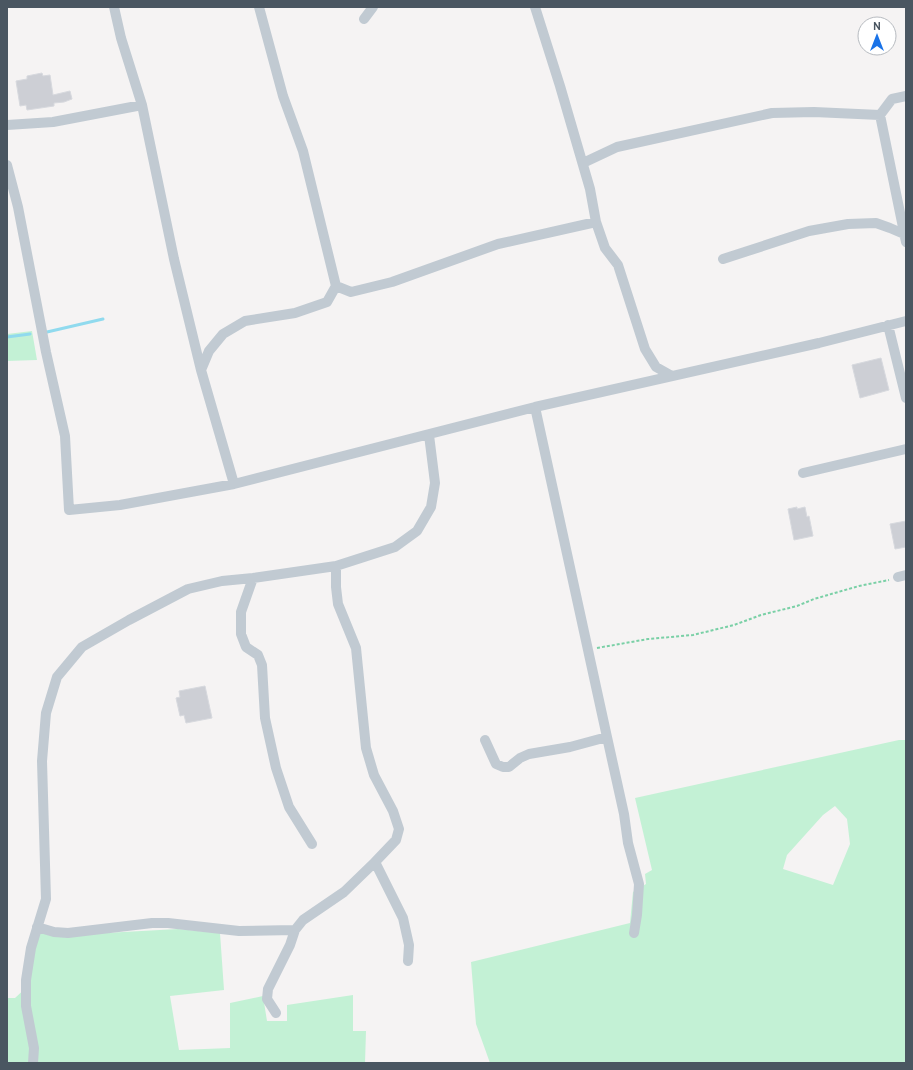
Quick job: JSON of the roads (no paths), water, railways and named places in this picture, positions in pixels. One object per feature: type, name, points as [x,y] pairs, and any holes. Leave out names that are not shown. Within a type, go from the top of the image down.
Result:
[{"type":"street","points":[[114,7],[121,38],[142,105],[174,259],[201,370],[234,484]]},
{"type":"street","points":[[201,370],[209,351],[224,334],[245,321],[295,313],[326,302],[336,286],[303,151],[283,96],[259,7]]},
{"type":"street","points":[[364,19],[373,7]]},
{"type":"street","points":[[535,7],[590,189],[596,222],[606,248],[618,265],[645,349],[656,367],[672,376]]},
{"type":"street","points":[[905,238],[880,115],[892,99],[906,96]]},
{"type":"street","points":[[7,125],[53,122],[142,105]]},
{"type":"street","points":[[582,163],[617,147],[772,114],[814,112],[880,115]]},
{"type":"street","points":[[7,165],[18,207],[46,352],[65,436],[69,510],[120,505],[234,484],[535,407],[819,343],[906,321]]},
{"type":"street","points":[[336,286],[351,292],[392,282],[498,244],[596,222]]},
{"type":"street","points":[[723,259],[808,231],[848,224],[876,223],[890,228],[905,238]]},
{"type":"street","points":[[888,325],[906,398]]},
{"type":"street","points":[[535,407],[608,737],[624,814],[628,843],[639,884],[634,933]]},
{"type":"street","points":[[33,1062],[34,1048],[26,1006],[26,980],[31,948],[46,899],[42,761],[46,713],[57,677],[82,647],[188,589],[222,581],[336,566],[395,547],[417,531],[431,507],[435,483],[428,434]]},
{"type":"street","points":[[803,473],[906,449]]},
{"type":"street","points":[[276,1013],[267,998],[268,989],[290,945],[295,930],[303,920],[344,892],[375,862],[396,840],[399,829],[393,811],[374,775],[366,748],[356,648],[338,604],[336,566]]},
{"type":"street","points":[[253,578],[241,612],[241,634],[246,647],[258,655],[262,665],[265,718],[276,768],[289,807],[312,844]]},
{"type":"street","points":[[484,740],[496,764],[503,767],[509,767],[520,758],[529,754],[570,747],[608,737]]},
{"type":"street","points":[[375,862],[403,918],[409,945],[408,961]]},
{"type":"street","points":[[37,927],[54,932],[68,933],[168,923],[239,931],[295,930]]},
{"type":"waterway","points":[[47,332],[103,319]]},
{"type":"waterway","points":[[7,337],[30,334]]}]
